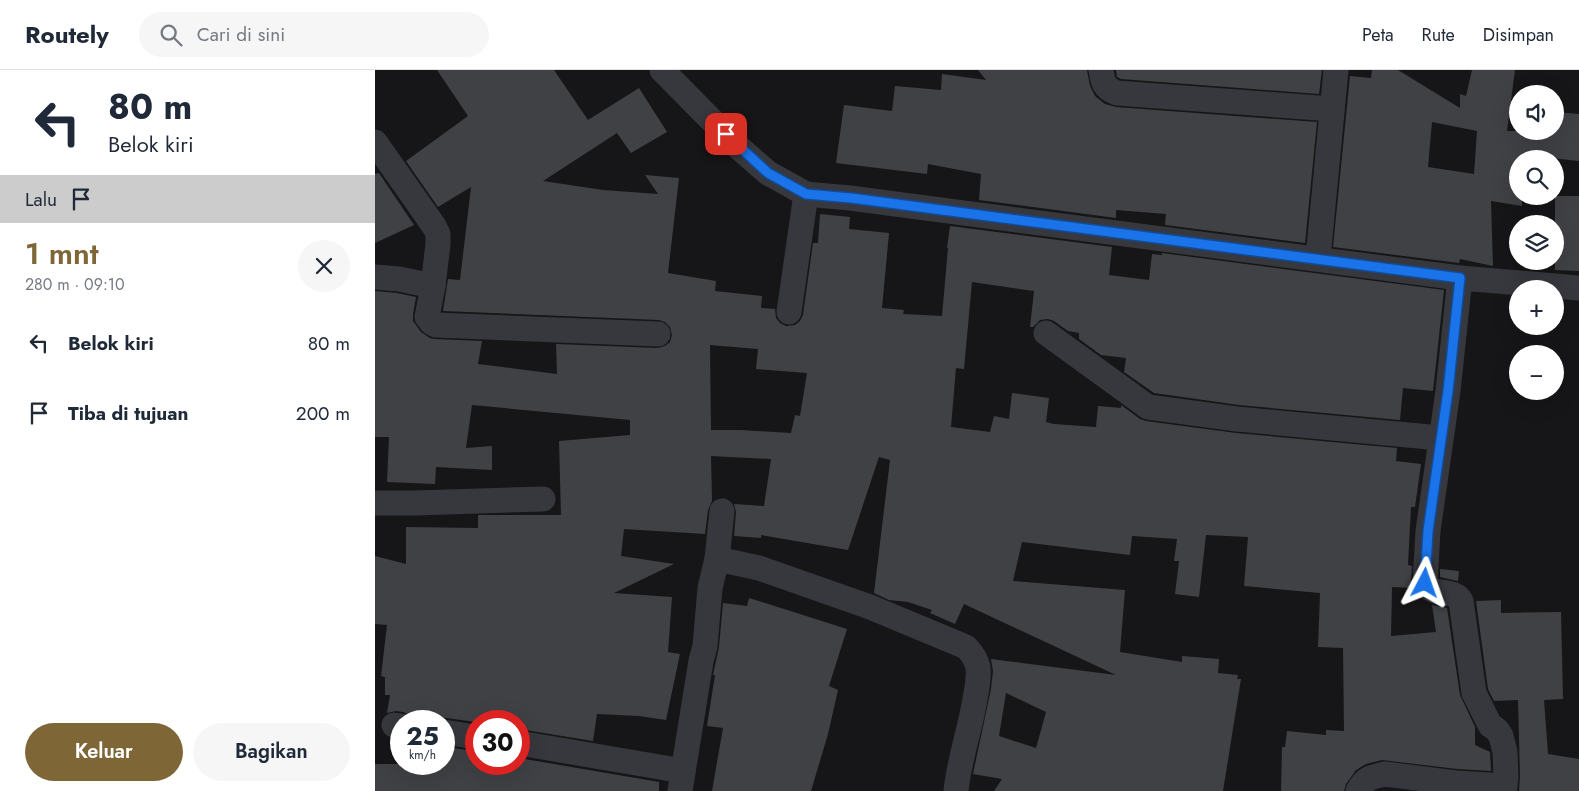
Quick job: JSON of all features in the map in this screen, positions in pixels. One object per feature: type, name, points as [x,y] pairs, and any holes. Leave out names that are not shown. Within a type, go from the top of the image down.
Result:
[{"type":"street","points":[[662,70],[736,145],[768,173],[806,194],[851,198],[1460,278],[1579,288]]},
{"type":"street","points":[[1101,70],[1103,81],[1109,89],[1117,93],[1332,109]]},
{"type":"street","points":[[1318,258],[1336,70]]},
{"type":"street","points":[[375,142],[438,234],[433,286],[427,317],[432,323],[436,325],[658,334]]},
{"type":"street","points":[[789,312],[806,194]]},
{"type":"street","points":[[375,277],[399,279],[433,286]]},
{"type":"street","points":[[1358,791],[1366,780],[1385,774],[1504,788],[1507,777],[1501,736],[1490,725],[1474,693],[1459,596],[1433,591],[1425,583],[1428,531],[1448,391],[1460,278]]},
{"type":"street","points":[[1046,333],[1148,407],[1237,419],[1440,438]]},
{"type":"street","points":[[375,503],[408,504],[543,499]]},
{"type":"street","points":[[530,746],[682,781],[705,646],[710,588],[717,559],[723,511]]},
{"type":"street","points":[[717,559],[768,571],[870,607],[966,647],[974,657],[978,669],[977,684],[973,714],[958,771],[956,791]]},
{"type":"building","points":[[437,70],[554,70],[588,120],[639,88],[667,132],[631,153],[617,133],[543,181],[603,190],[658,194],[645,175],[679,178],[668,273],[716,281],[715,291],[762,296],[761,308],[775,309],[776,318],[786,326],[795,325],[803,315],[813,243],[818,243],[820,214],[850,217],[849,229],[889,233],[882,308],[904,310],[903,314],[942,316],[950,226],[1112,247],[1109,275],[1149,280],[1152,254],[1162,255],[1162,253],[1444,290],[1433,391],[1403,388],[1400,420],[1239,405],[1154,393],[1124,372],[1126,358],[1101,355],[1079,339],[1079,333],[1068,331],[1048,319],[1040,320],[1033,327],[1030,327],[1034,291],[972,282],[964,369],[956,368],[951,427],[990,432],[994,416],[1009,419],[1012,393],[1049,398],[1046,422],[1054,424],[1096,427],[1098,406],[1121,408],[1121,405],[1140,419],[1146,421],[1236,433],[1397,448],[1396,461],[1421,464],[1415,507],[1411,507],[1408,565],[1412,566],[1412,588],[1392,587],[1391,636],[1436,632],[1432,605],[1447,608],[1460,695],[1475,727],[1475,745],[1490,752],[1491,771],[1382,760],[1366,764],[1356,770],[1346,784],[1344,791],[1281,791],[1282,747],[1285,747],[1287,731],[1326,735],[1326,730],[1344,731],[1343,648],[1318,647],[1320,593],[1244,586],[1248,537],[1206,535],[1199,597],[1175,594],[1179,561],[1174,561],[1177,539],[1132,536],[1130,555],[1022,542],[1013,581],[1125,590],[1120,652],[1182,662],[1182,656],[1219,659],[1218,673],[1238,675],[1237,679],[1241,679],[1223,791],[994,791],[1002,779],[973,774],[991,689],[993,671],[991,659],[1116,675],[964,604],[955,624],[930,613],[932,610],[908,602],[889,600],[874,593],[890,460],[879,457],[848,550],[761,535],[761,538],[734,536],[736,512],[734,504],[764,506],[771,459],[711,456],[712,501],[708,510],[705,534],[624,529],[621,556],[674,564],[614,593],[672,597],[668,652],[680,654],[666,720],[639,716],[597,714],[593,741],[530,731],[530,710],[465,710],[465,721],[455,719],[455,710],[390,710],[390,712],[387,713],[390,695],[385,695],[385,677],[381,676],[387,625],[375,624],[375,556],[406,564],[406,527],[478,528],[478,515],[561,515],[559,441],[630,435],[630,420],[472,405],[466,448],[492,446],[492,470],[436,467],[435,484],[387,482],[389,437],[375,437],[375,291],[416,297],[413,321],[421,332],[430,338],[482,341],[478,364],[557,374],[556,344],[658,348],[670,342],[672,335],[670,327],[665,322],[659,320],[443,311],[448,279],[460,280],[471,187],[438,207],[406,161],[468,116]],"holes":[[[710,345],[758,349],[756,369],[807,373],[800,416],[795,415],[791,433],[711,430]],[[1006,693],[1046,712],[1036,748],[999,736]]]},
{"type":"building","points":[[978,70],[1087,70],[1090,86],[1095,96],[1105,104],[1116,107],[1317,122],[1305,243],[1165,225],[1166,214],[1116,210],[1116,218],[979,200],[981,174],[928,164],[927,174],[836,163],[844,105],[892,111],[895,86],[941,90],[942,74],[986,80]]},
{"type":"building","points":[[1116,70],[1322,70],[1319,94],[1121,79],[1117,77]]},
{"type":"building","points":[[1372,70],[1398,70],[1460,108],[1460,94],[1466,96],[1472,70],[1515,70],[1513,85],[1509,85],[1507,131],[1509,131],[1509,140],[1564,140],[1564,113],[1579,114],[1579,161],[1564,159],[1564,150],[1509,150],[1509,204],[1491,201],[1493,266],[1460,259],[1459,263],[1333,247],[1350,76],[1371,78]],"holes":[[[1432,122],[1477,131],[1474,174],[1428,167]]]},
{"type":"building","points":[[379,173],[414,225],[375,243],[375,174]]},
{"type":"building","points":[[1564,196],[1579,196],[1579,271],[1555,270],[1564,270],[1564,215],[1555,215],[1555,205],[1564,205]]},
{"type":"building","points":[[1440,569],[1459,571],[1458,581],[1440,577]]},
{"type":"building","points":[[749,598],[847,629],[829,686],[838,690],[828,734],[811,791],[712,791],[723,728],[707,726],[715,675],[713,675],[719,647],[723,603],[747,606]]},
{"type":"building","points":[[1501,600],[1501,613],[1561,612],[1563,699],[1544,700],[1548,754],[1579,759],[1579,791],[1519,791],[1518,700],[1494,701],[1488,689],[1476,601]]},
{"type":"building","points":[[455,748],[465,750],[465,775],[530,775],[530,760],[659,782],[659,791],[375,791],[375,764],[390,764],[390,775],[455,775]]},
{"type":"route","points":[[726,134],[768,173],[806,194],[851,198],[1460,278],[1448,391],[1428,531],[1425,583]]}]
